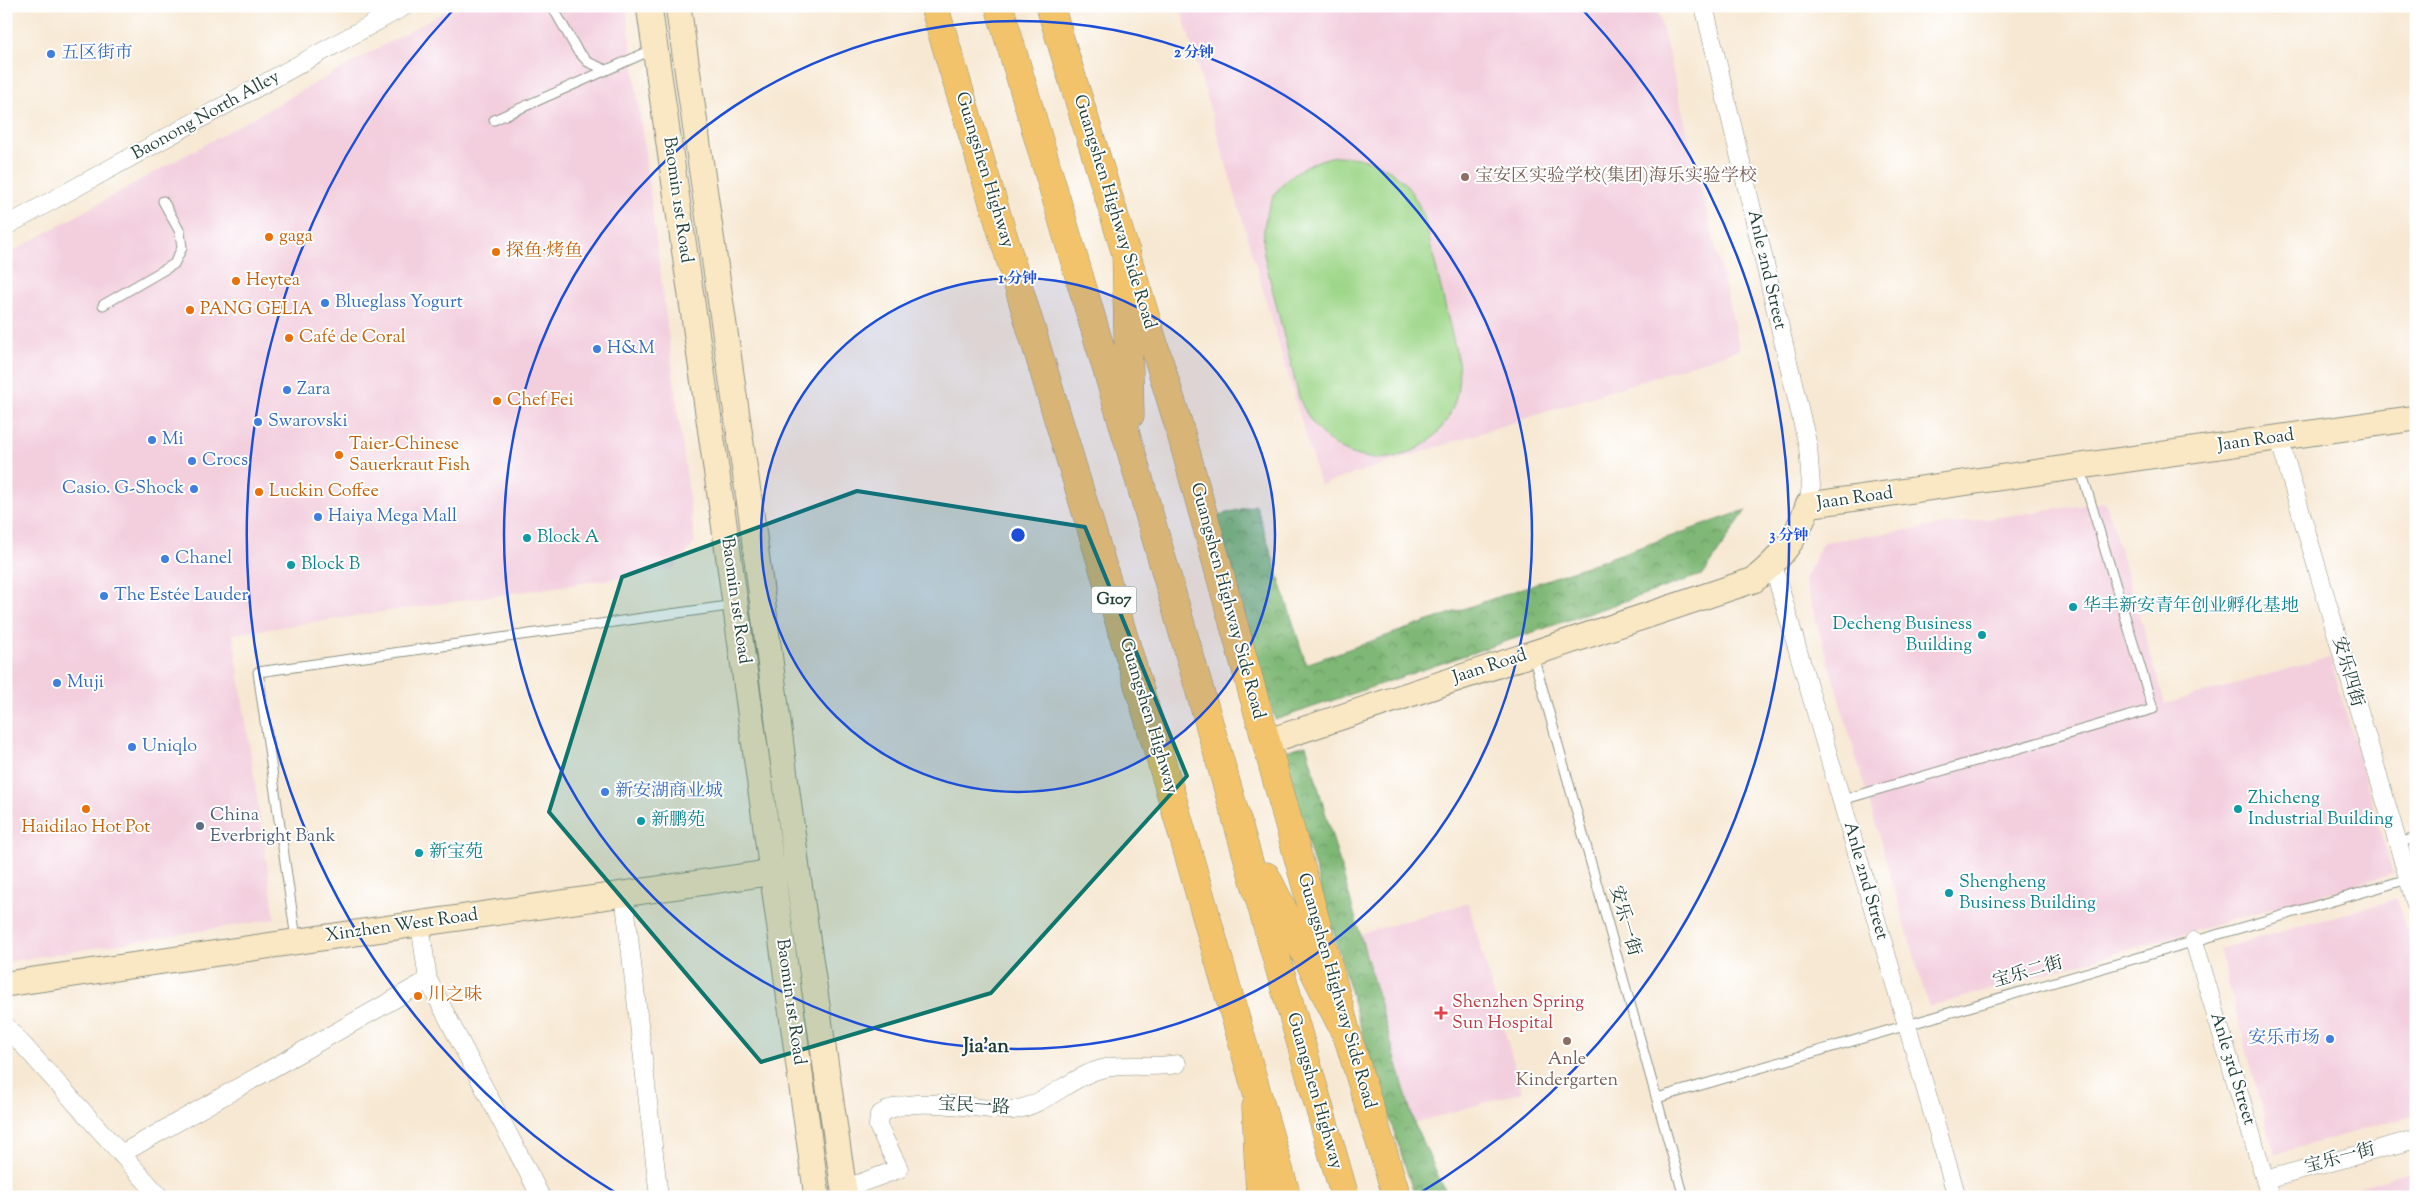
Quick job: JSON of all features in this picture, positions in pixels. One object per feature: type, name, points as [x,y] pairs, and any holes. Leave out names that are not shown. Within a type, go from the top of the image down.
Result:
[{"type":"main road","name":"Baomin 1st Road","points":[[649,6],[817,1197]]},
{"type":"main road","name":"Baomin 1st Road","points":[[678,6],[751,512],[798,869],[845,1193]]},
{"type":"main road","name":"Guangshen Highway","points":[[934,6],[1126,641],[1286,1197]]},
{"type":"main road","name":"Guangshen Highway","points":[[999,6],[1131,451],[1344,1197]]},
{"type":"main road","name":"Guangshen Highway Side Road","points":[[1050,6],[1178,423],[1348,1038],[1397,1197]]},
{"type":"main road","points":[[1126,252],[1131,451]]},
{"type":"main road","name":"Jaan Road","points":[[1266,742],[1754,580],[1773,564],[1793,540],[1808,505],[2416,418]]},
{"type":"main road","points":[[1237,819],[1348,1038]]},
{"type":"main road","name":"Xinzhen West Road","points":[[6,984],[798,869]]},
{"type":"main road","points":[[1256,1088],[1260,1197]]},
{"type":"street","name":"Baonong North Alley","points":[[6,226],[405,6]]},
{"type":"street","name":"Anle 2nd Street","points":[[1704,6],[1808,446],[1811,466],[1808,505]]},
{"type":"street","name":"安乐四街","points":[[2279,438],[2416,906]]},
{"type":"street","name":"Anle 2nd Street","points":[[1773,564],[1957,1197]]},
{"type":"street","points":[[624,894],[659,1197]]},
{"type":"street","points":[[420,924],[428,980],[541,1197]]},
{"type":"street","name":"Anle 3rd Street","points":[[2194,941],[2270,1197]]},
{"type":"street","points":[[121,1154],[428,980]]},
{"type":"street","points":[[6,1026],[160,1197]]},
{"type":"street","name":"宝民一路","points":[[845,1193],[899,1169],[878,1126],[879,1116],[886,1111],[921,1104],[1011,1111],[1041,1101],[1065,1085],[1099,1070],[1164,1067],[1177,1064]]},
{"type":"street","name":"宝乐一街","points":[[2265,1180],[2416,1139]]},
{"type":"lane","points":[[552,6],[578,50],[588,62],[606,70]]},
{"type":"lane","points":[[494,120],[655,49]]},
{"type":"lane","points":[[103,305],[174,264],[182,248],[180,232],[164,201]]},
{"type":"lane","points":[[1842,800],[2153,709],[2080,466]]},
{"type":"lane","points":[[296,942],[258,672],[735,605]]},
{"type":"lane","name":"安乐一街","points":[[1533,653],[1684,1197]]},
{"type":"lane","points":[[2397,843],[2416,838]]},
{"type":"lane","name":"宝乐二街","points":[[1657,1098],[2408,879]]},
{"type":"highlighted area","points":[[857,491],[1085,527],[1187,776],[991,993],[761,1062],[549,812],[622,577]]},
{"type":"shaded area","name":"Haiya Mega Mall","points":[[454,6],[626,6],[695,543],[672,570],[233,634],[275,919],[6,962],[6,255]]},
{"type":"shaded area","name":"宝安区实验学校(集团)海乐实验学校","points":[[1180,6],[1657,6],[1740,349],[1320,485]]},
{"type":"shaded area","points":[[2106,502],[2165,704],[2330,657],[2393,874],[1929,1007],[1804,579],[1823,542]]},
{"type":"shaded area","name":"安乐市场","points":[[2397,899],[2416,963],[2416,1115],[2275,1154],[2219,949]]},
{"type":"shaded area","name":"Shenzhen Spring Sun Hospital","points":[[1468,903],[1522,1092],[1414,1123],[1360,934]]},
{"type":"shaded area","points":[[2416,1170],[2416,1197],[2326,1197]]},
{"type":"green space","points":[[1335,156],[1351,157],[1379,164],[1400,179],[1417,202],[1424,217],[1458,360],[1456,396],[1443,425],[1423,445],[1397,456],[1369,458],[1341,449],[1317,429],[1299,397],[1264,255],[1263,236],[1266,218],[1278,190],[1288,178],[1301,169],[1317,161]]},
{"type":"green space","points":[[1256,505],[1306,664],[1746,510],[1704,574],[1275,720],[1216,516]]},
{"type":"green space","points":[[1306,745],[1414,1123],[1448,1197],[1415,1197],[1361,1029],[1282,752]]},
{"type":"place","name":"五区街市","points":[[51,54]]},
{"type":"place","name":"宝安区实验学校(集团)海乐实验学校","points":[[1465,177]]},
{"type":"place","name":"gaga","points":[[269,237]]},
{"type":"place","name":"探鱼·烤鱼","points":[[496,252]]},
{"type":"place","name":"Heytea","points":[[236,281]]},
{"type":"place","name":"Blueglass Yogurt","points":[[325,303]]},
{"type":"place","name":"PANG GELIA","points":[[190,310]]},
{"type":"place","name":"Café de Coral","points":[[289,338]]},
{"type":"place","name":"H&M","points":[[597,349]]},
{"type":"place","name":"Zara","points":[[287,390]]},
{"type":"place","name":"Chef Fei","points":[[497,401]]},
{"type":"place","name":"Swarovski","points":[[258,422]]},
{"type":"place","name":"Mi","points":[[152,440]]},
{"type":"place","name":"Taier-Chinese Sauerkraut Fish","points":[[339,455]]},
{"type":"place","name":"Crocs","points":[[192,461]]},
{"type":"place","name":"Casio. G-Shock","points":[[194,489]]},
{"type":"place","name":"Luckin Coffee","points":[[259,492]]},
{"type":"place","name":"Haiya Mega Mall","points":[[318,517]]},
{"type":"place","name":"Block A","points":[[527,538]]},
{"type":"place","name":"Chanel","points":[[165,559]]},
{"type":"place","name":"Block B","points":[[291,565]]},
{"type":"place","name":"The Estée Lauder","points":[[104,596]]},
{"type":"place","name":"华丰新安青年创业孵化基地","points":[[2073,607]]},
{"type":"place","name":"Decheng Business Building","points":[[1982,635]]},
{"type":"place","name":"Muji","points":[[57,683]]},
{"type":"place","name":"Uniqlo","points":[[132,747]]},
{"type":"place","name":"新安湖商业城","points":[[605,792]]},
{"type":"place","name":"Haidilao Hot Pot","points":[[86,809]]},
{"type":"place","name":"Zhicheng Industrial Building","points":[[2238,809]]},
{"type":"place","name":"新鹏苑","points":[[641,821]]},
{"type":"place","name":"China Everbright Bank","points":[[200,826]]},
{"type":"place","name":"新宝苑","points":[[419,853]]},
{"type":"place","name":"Shengheng Business Building","points":[[1949,893]]},
{"type":"place","name":"川之味","points":[[418,996]]},
{"type":"place","name":"Shenzhen Spring Sun Hospital","points":[[1441,1013]]},
{"type":"place","name":"安乐市场","points":[[2330,1039]]},
{"type":"place","name":"Anle Kindergarten","points":[[1567,1041]]},
{"type":"district","name":"Jia'an","points":[[986,1047]]}]
